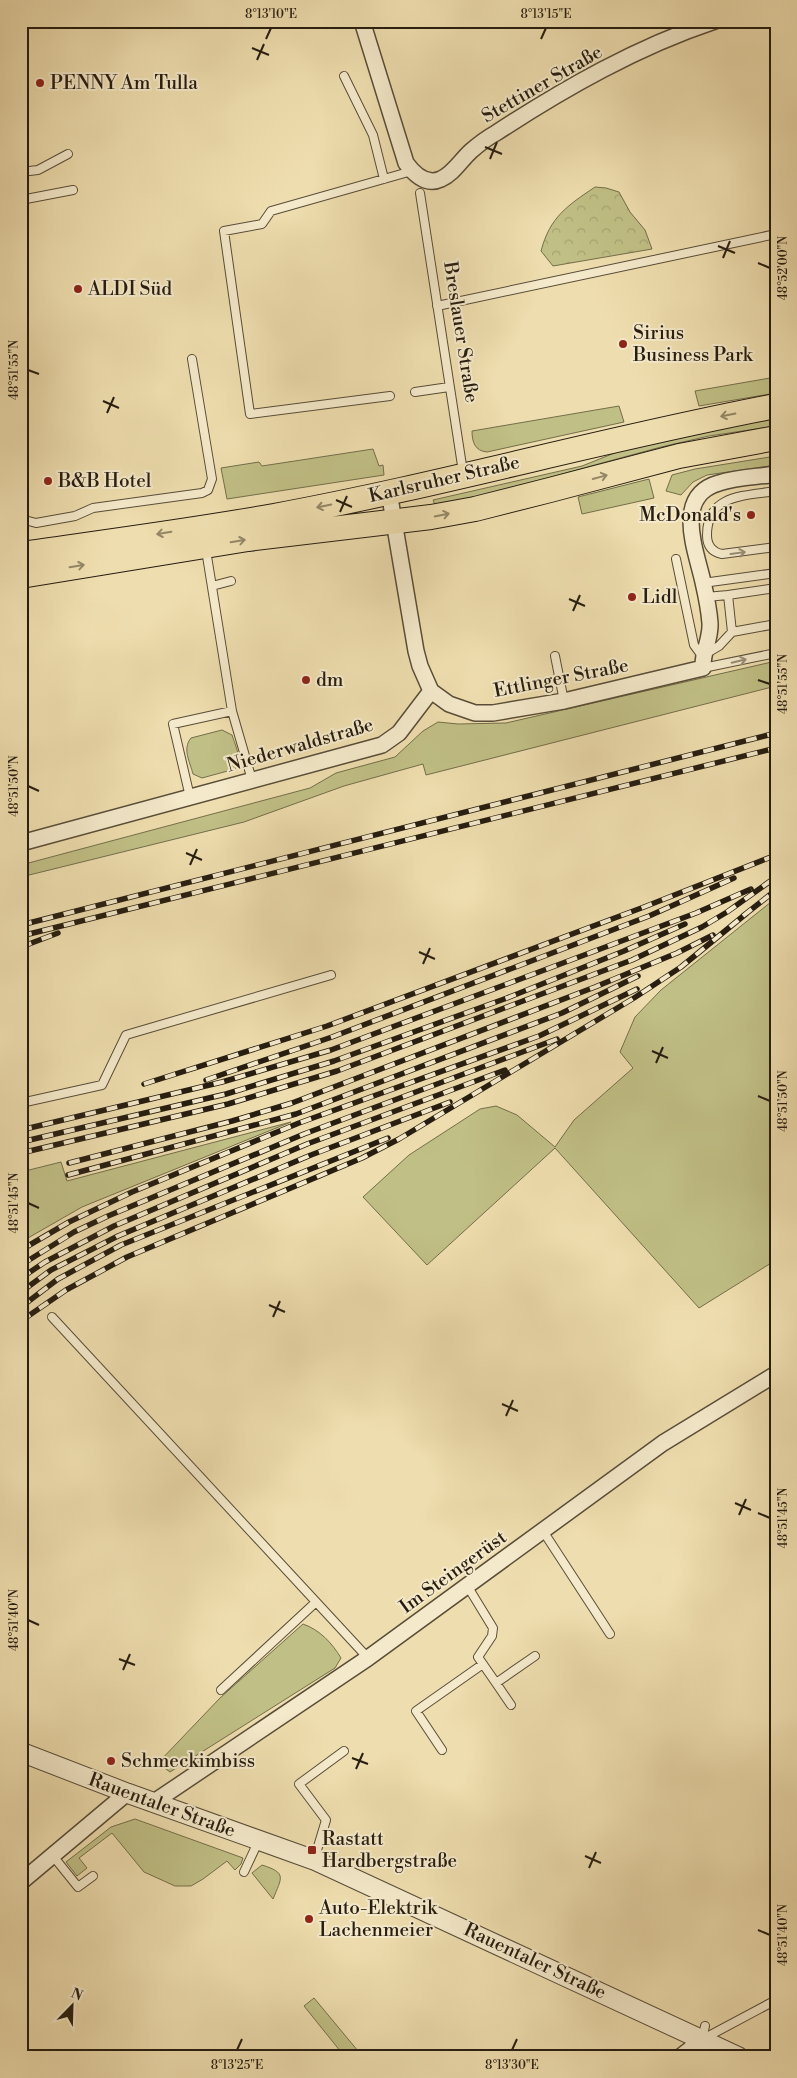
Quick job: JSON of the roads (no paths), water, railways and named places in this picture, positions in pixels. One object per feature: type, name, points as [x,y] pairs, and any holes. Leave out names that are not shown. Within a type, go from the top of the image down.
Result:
[{"type":"main road","name":"Karlsruher Straße","points":[[21,554],[273,516],[464,476],[701,420],[776,406]]},
{"type":"main road","name":"Karlsruher Straße","points":[[21,576],[206,546],[431,517],[475,509],[679,456],[776,438]]},
{"type":"street","points":[[362,21],[403,154],[423,187]]},
{"type":"street","name":"Stettiner Straße","points":[[423,187],[441,179],[490,137],[576,85],[646,47],[676,34],[715,21]]},
{"type":"street","points":[[702,662],[710,625],[705,590],[691,534],[691,512],[700,494],[719,482],[776,474]]},
{"type":"street","points":[[389,492],[416,651],[420,666],[431,691]]},
{"type":"street","name":"Ettlinger Straße","points":[[431,691],[449,704],[475,713],[493,713],[564,701],[702,662]]},
{"type":"street","name":"Niederwaldstraße","points":[[21,843],[382,744],[399,733],[431,691]]},
{"type":"street","name":"Im Steingerüst","points":[[154,1802],[368,1658],[468,1587],[663,1443],[776,1374]]},
{"type":"street","name":"Rauentaler Straße","points":[[21,1752],[127,1793],[314,1860],[703,2033],[739,2057]]},
{"type":"street","points":[[21,1882],[127,1793]]},
{"type":"street","points":[[680,2057],[703,2033]]},
{"type":"lane","points":[[344,76],[372,135],[384,179]]},
{"type":"lane","points":[[21,172],[38,170],[68,154]]},
{"type":"lane","points":[[390,396],[250,414],[224,231],[262,224],[271,211],[412,171]]},
{"type":"lane","name":"Breslauer Straße","points":[[423,187],[437,306],[464,476]]},
{"type":"lane","points":[[21,202],[26,198],[73,190]]},
{"type":"lane","points":[[437,306],[776,234]]},
{"type":"lane","points":[[21,519],[36,523],[75,516],[94,508],[202,493],[208,490],[212,479],[192,358]]},
{"type":"lane","points":[[414,392],[449,387]]},
{"type":"lane","points":[[776,491],[737,497],[721,503],[713,512],[709,521],[707,539],[710,548],[722,554],[776,547]]},
{"type":"lane","points":[[206,546],[232,710],[252,780]]},
{"type":"lane","points":[[676,559],[694,645],[702,662],[732,632],[776,624]]},
{"type":"lane","points":[[705,590],[776,573]]},
{"type":"lane","points":[[212,586],[231,581]]},
{"type":"lane","points":[[705,590],[728,595],[776,588]]},
{"type":"lane","points":[[728,595],[732,632]]},
{"type":"lane","name":"Ettlinger Straße","points":[[702,662],[776,653]]},
{"type":"lane","points":[[554,656],[564,701]]},
{"type":"lane","points":[[190,797],[173,724],[232,710]]},
{"type":"lane","points":[[21,1103],[102,1085],[126,1035],[331,975]]},
{"type":"lane","points":[[52,1317],[368,1658]]},
{"type":"lane","points":[[544,1531],[610,1634]]},
{"type":"lane","points":[[468,1587],[492,1628],[492,1636],[478,1657],[511,1705]]},
{"type":"lane","points":[[221,1690],[316,1602]]},
{"type":"lane","points":[[496,1683],[535,1656]]},
{"type":"lane","points":[[442,1750],[416,1710],[483,1664]]},
{"type":"lane","points":[[314,1860],[326,1820],[299,1784],[344,1751]]},
{"type":"lane","points":[[244,1872],[259,1840]]},
{"type":"lane","points":[[53,1856],[78,1887],[93,1876]]},
{"type":"lane","points":[[703,2033],[776,2000]]},
{"type":"railway","points":[[21,925],[776,733]]},
{"type":"railway","points":[[21,936],[776,748]]},
{"type":"railway","points":[[144,1084],[327,1026],[644,907],[776,855]]},
{"type":"railway","points":[[21,1153],[228,1104],[337,1071],[632,960],[702,927],[727,912],[776,877]]},
{"type":"railway","points":[[206,1080],[332,1037],[649,916],[734,878]]},
{"type":"railway","points":[[21,1130],[222,1082],[331,1050],[696,913],[751,889]]},
{"type":"railway","points":[[743,916],[776,890]]},
{"type":"railway","points":[[21,1321],[66,1290],[127,1257],[362,1158],[399,1139],[634,998],[681,967],[747,913]]},
{"type":"railway","points":[[21,1142],[226,1094],[334,1061],[507,998],[624,951],[685,924]]},
{"type":"railway","points":[[21,947],[58,933]]},
{"type":"railway","points":[[69,1163],[232,1121],[292,1103],[595,987],[677,953],[713,935]]},
{"type":"railway","points":[[68,1175],[296,1114],[562,1013],[638,976]]},
{"type":"railway","points":[[21,1250],[69,1222],[132,1192],[299,1123],[539,1036],[637,989]]},
{"type":"railway","points":[[21,1265],[74,1232],[108,1216],[304,1134],[557,1039]]},
{"type":"railway","points":[[21,1278],[45,1262],[114,1226],[307,1144],[505,1070]]},
{"type":"railway","points":[[21,1292],[51,1270],[118,1236],[311,1155],[450,1102]]},
{"type":"railway","points":[[21,1307],[58,1279],[121,1245],[388,1138]]},
{"type":"place","name":"PENNY Am Tulla","points":[[40,83]]},
{"type":"place","name":"ALDI Süd","points":[[78,289]]},
{"type":"place","name":"Sirius Business Park","points":[[623,344]]},
{"type":"place","name":"B&B Hotel","points":[[48,481]]},
{"type":"place","name":"McDonald's","points":[[751,515]]},
{"type":"place","name":"Lidl","points":[[632,597]]},
{"type":"place","name":"dm","points":[[306,680]]},
{"type":"place","name":"Schmeckimbiss","points":[[111,1761]]},
{"type":"place","name":"Rastatt Hardbergstraße","points":[[312,1850]]},
{"type":"place","name":"Auto-Elektrik Lachenmeier","points":[[309,1919]]}]
